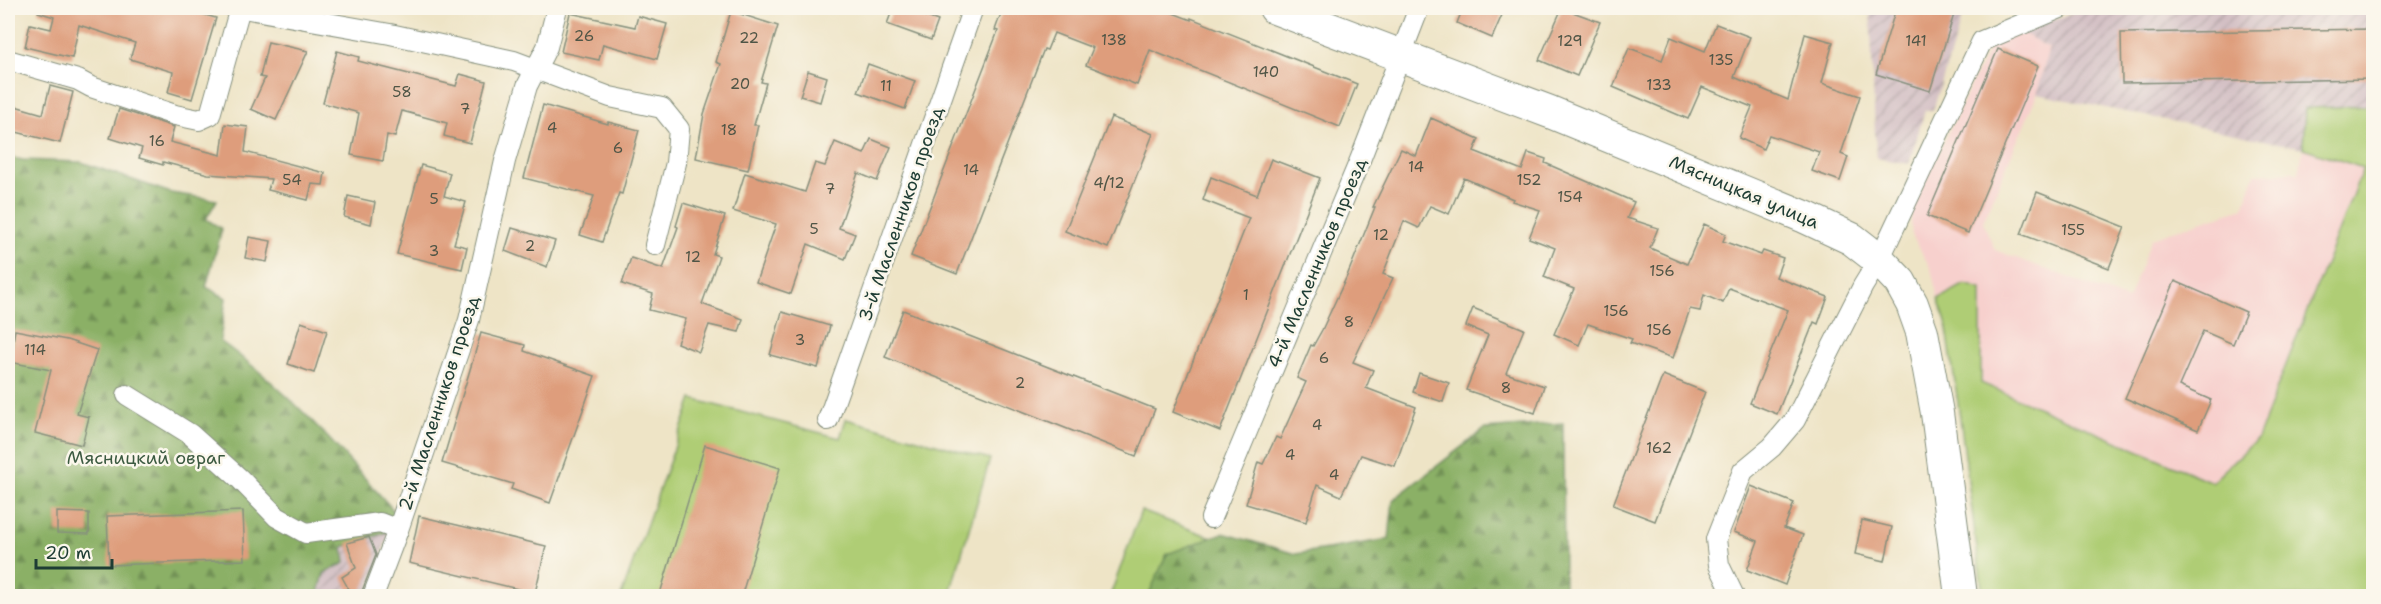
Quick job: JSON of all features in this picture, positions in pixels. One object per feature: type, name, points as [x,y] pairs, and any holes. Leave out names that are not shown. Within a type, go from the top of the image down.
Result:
[{"type":"main road","name":"Мясницкая улица","points":[[1275,8],[1550,112],[1805,217],[1852,239],[1879,260],[1900,282],[1912,304],[1922,332],[1937,413],[1961,597]]},
{"type":"street","points":[[8,60],[78,80],[91,87],[175,115],[199,120],[210,115],[242,8],[390,34],[514,61],[610,97],[662,108],[679,129],[676,163],[655,245]]},
{"type":"street","name":"2-й Масленников проезд","points":[[373,597],[469,320],[505,161],[526,86],[547,47],[557,8]]},
{"type":"street","name":"3-й Масленников проезд","points":[[828,420],[973,8]]},
{"type":"street","name":"4-й Масленников проезд","points":[[1211,518],[1360,160],[1419,8]]},
{"type":"street","points":[[1734,597],[1719,565],[1716,539],[1743,471],[1772,447],[1795,420],[1863,286],[1879,260],[1982,41],[2060,8]]},
{"type":"street","points":[[128,395],[190,434],[240,479],[277,517],[306,533],[381,523],[398,530]]},
{"type":"shaded area","points":[[1870,8],[2007,8],[1984,12],[1964,11],[1933,110],[1925,110],[1909,164],[1876,158]]},
{"type":"shaded area","points":[[2089,8],[2373,8],[2373,106],[2306,108],[2303,148],[2037,94],[2049,48],[2019,31]]},
{"type":"shaded area","points":[[2019,31],[2049,48],[2037,94],[1983,222],[1995,250],[2128,300],[2152,238],[2243,208],[2255,174],[2299,172],[2303,148],[2363,168],[2257,440],[2212,482],[1981,383],[1981,289],[1965,284],[1938,299],[1931,269],[1912,235],[1913,206],[1992,42]]},
{"type":"shaded area","points":[[390,531],[366,596],[318,596],[324,573],[343,547]]},
{"type":"green space","points":[[2373,106],[2373,596],[1983,596],[1946,322],[1938,299],[1965,284],[1981,289],[1981,383],[2212,482],[2257,439],[2363,168],[2303,148],[2305,108]]},
{"type":"green space","name":"Мясницкий овраг","points":[[8,157],[23,160],[81,162],[171,193],[217,200],[206,219],[222,229],[206,287],[226,298],[220,341],[291,400],[395,512],[390,531],[343,547],[345,563],[324,573],[318,596],[8,596]]},
{"type":"green space","points":[[692,399],[840,438],[846,419],[990,459],[949,596],[621,596]]},
{"type":"green space","points":[[1563,423],[1564,596],[1148,596],[1167,554],[1223,533],[1296,554],[1389,539],[1393,500],[1485,429]]},
{"type":"green space","points":[[1141,511],[1267,558],[1258,596],[1110,596]]},
{"type":"building","points":[[39,8],[180,8],[216,18],[192,99],[168,92],[173,72],[130,59],[135,43],[79,25],[72,58],[25,47],[30,24],[51,29],[54,17],[38,12]]},
{"type":"building","points":[[893,8],[902,8],[938,21],[931,40],[887,24]]},
{"type":"building","points":[[1003,8],[1160,8],[1191,20],[1191,18],[1357,84],[1340,127],[1150,50],[1137,85],[1086,65],[1093,48],[1054,33],[1047,50],[1044,49],[957,274],[911,256],[998,31],[995,30]]},
{"type":"building","points":[[1463,8],[1505,8],[1492,38],[1457,23]]},
{"type":"building","points":[[1562,8],[1600,22],[1577,76],[1539,60]]},
{"type":"building","points":[[1896,8],[1956,8],[1930,91],[1876,74]]},
{"type":"building","points":[[731,11],[778,26],[761,82],[766,83],[754,125],[758,125],[748,170],[696,158],[704,114],[721,64],[716,62]]},
{"type":"building","points":[[570,13],[635,27],[638,16],[667,24],[657,59],[603,44],[599,60],[561,52]]},
{"type":"building","points":[[1716,24],[1750,37],[1734,77],[1788,100],[1805,34],[1833,42],[1822,83],[1860,96],[1841,154],[1848,157],[1840,181],[1812,171],[1819,152],[1769,135],[1763,149],[1739,138],[1752,107],[1702,87],[1688,119],[1613,87],[1629,48],[1662,60],[1671,37],[1705,51]]},
{"type":"building","points":[[2372,29],[2373,79],[2122,83],[2121,33]]},
{"type":"building","points":[[268,42],[308,51],[276,120],[251,109],[265,78],[260,77]]},
{"type":"building","points":[[1998,49],[2038,66],[1968,233],[1927,216]]},
{"type":"building","points":[[337,51],[359,57],[358,61],[456,86],[460,74],[486,81],[470,143],[444,136],[447,123],[402,111],[395,137],[387,135],[383,161],[351,155],[359,113],[323,103]]},
{"type":"building","points":[[868,64],[915,81],[905,109],[858,92]]},
{"type":"building","points":[[808,71],[827,77],[820,102],[800,96]]},
{"type":"building","points":[[50,86],[73,92],[60,143],[8,130],[8,104],[43,114]]},
{"type":"building","points":[[543,105],[608,124],[608,122],[639,130],[622,194],[619,193],[602,242],[580,235],[594,196],[524,178]]},
{"type":"building","points":[[119,109],[174,127],[170,142],[221,155],[225,124],[248,127],[245,152],[325,173],[323,185],[312,184],[308,200],[268,190],[271,179],[208,174],[139,158],[142,148],[110,138]]},
{"type":"building","points":[[1111,117],[1153,134],[1108,248],[1065,231]]},
{"type":"building","points":[[1431,118],[1479,139],[1474,151],[1522,170],[1528,153],[1546,159],[1545,163],[1634,202],[1627,218],[1658,228],[1650,248],[1687,264],[1704,224],[1726,234],[1723,241],[1761,255],[1763,251],[1783,258],[1776,277],[1828,297],[1818,324],[1814,322],[1777,414],[1750,403],[1788,310],[1729,288],[1723,303],[1704,295],[1700,311],[1690,309],[1673,358],[1630,343],[1632,339],[1588,324],[1579,345],[1554,334],[1574,289],[1544,277],[1555,248],[1529,238],[1540,210],[1512,201],[1513,199],[1464,178],[1449,214],[1430,206],[1419,228],[1404,221],[1383,274],[1393,278],[1353,362],[1373,370],[1366,388],[1416,407],[1395,466],[1361,455],[1341,496],[1317,485],[1306,522],[1246,504],[1258,462],[1263,464],[1276,437],[1280,439],[1306,382],[1297,378],[1311,345],[1313,346],[1322,330],[1347,276],[1375,207],[1373,207],[1401,149],[1416,156]]},
{"type":"building","points":[[871,139],[891,147],[877,181],[858,173],[839,228],[855,234],[845,259],[808,244],[791,294],[756,282],[776,224],[733,211],[745,173],[805,192],[815,163],[825,166],[835,142],[864,154]]},
{"type":"building","points":[[1271,159],[1320,178],[1220,431],[1173,412],[1249,218],[1203,200],[1211,177],[1257,195]]},
{"type":"building","points":[[421,165],[450,173],[444,196],[466,202],[454,244],[467,247],[462,269],[397,254]]},
{"type":"building","points":[[2037,192],[2125,227],[2109,268],[2021,234]]},
{"type":"building","points":[[348,196],[375,202],[371,224],[344,217]]},
{"type":"building","points":[[683,203],[725,216],[713,254],[719,256],[702,304],[743,319],[739,332],[709,325],[699,352],[677,343],[686,319],[649,310],[653,294],[622,284],[631,258],[663,269],[678,227],[676,226]]},
{"type":"building","points":[[512,228],[555,241],[547,267],[505,251]]},
{"type":"building","points":[[249,237],[271,241],[267,262],[245,258]]},
{"type":"building","points":[[2175,281],[2246,312],[2233,344],[2203,331],[2179,386],[2211,400],[2198,430],[2125,398]]},
{"type":"building","points":[[1473,308],[1524,329],[1506,373],[1544,386],[1535,413],[1466,390],[1488,335],[1466,326]]},
{"type":"building","points":[[903,310],[1155,409],[1136,456],[885,357]]},
{"type":"building","points":[[782,312],[830,326],[818,368],[770,355]]},
{"type":"building","points":[[301,322],[327,331],[314,373],[288,364]]},
{"type":"building","points":[[15,330],[67,340],[97,350],[77,414],[89,417],[82,445],[35,433],[51,370],[9,362]]},
{"type":"building","points":[[481,333],[525,345],[524,351],[595,376],[550,503],[511,489],[513,484],[442,463]]},
{"type":"building","points":[[1419,373],[1449,383],[1443,402],[1413,392]]},
{"type":"building","points":[[1663,375],[1705,392],[1655,521],[1613,505]]},
{"type":"building","points":[[705,445],[780,468],[741,597],[659,597]]},
{"type":"building","points":[[1751,486],[1794,503],[1784,528],[1803,535],[1785,585],[1747,570],[1758,541],[1734,532]]},
{"type":"building","points":[[243,511],[245,560],[109,565],[107,516]]},
{"type":"building","points":[[57,512],[89,513],[89,534],[57,533]]},
{"type":"building","points":[[419,516],[546,546],[535,593],[409,563]]},
{"type":"building","points":[[1862,520],[1892,527],[1885,561],[1855,554]]},
{"type":"building","points":[[369,537],[376,555],[362,591],[353,597],[342,577],[356,568],[347,543]]}]
